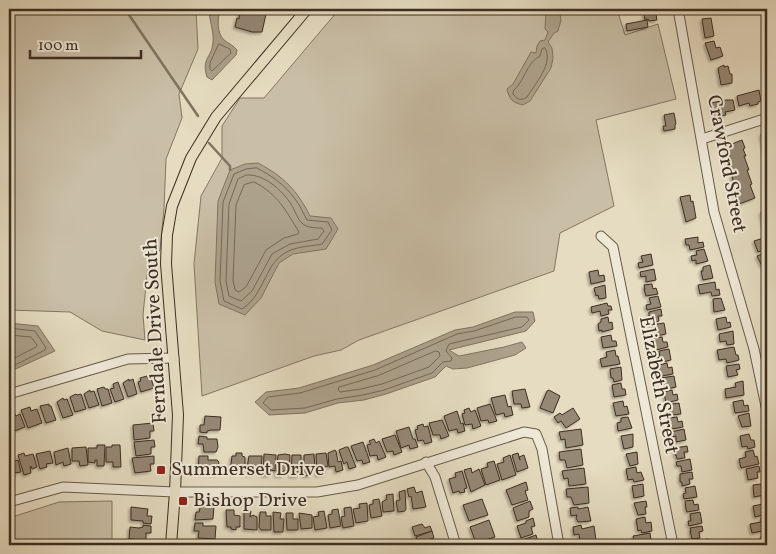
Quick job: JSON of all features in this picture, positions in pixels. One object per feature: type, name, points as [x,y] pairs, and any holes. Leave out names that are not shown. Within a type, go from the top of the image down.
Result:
[{"type":"main road","name":"Ferndale Drive South","points":[[171,545],[178,415],[166,264],[167,234],[172,206],[190,158],[216,117],[308,9]]},
{"type":"street","name":"Crawford Street","points":[[678,9],[714,212],[754,349],[767,411]]},
{"type":"street","points":[[702,139],[767,118]]},
{"type":"street","name":"Elizabeth Street","points":[[601,236],[613,247],[673,545]]},
{"type":"street","points":[[9,394],[128,359],[174,358]]},
{"type":"street","points":[[9,502],[63,487],[175,492],[317,492],[358,485],[524,432],[536,434],[542,448],[559,545]]},
{"type":"street","points":[[426,462],[435,477],[456,545]]},
{"type":"shaded area","points":[[9,9],[196,9],[198,49],[179,94],[182,118],[166,159],[160,250],[148,265],[143,315],[145,340],[102,331],[70,312],[9,310]]},
{"type":"shaded area","points":[[337,9],[617,9],[625,35],[658,24],[676,99],[596,120],[614,206],[560,233],[554,271],[359,340],[341,350],[314,356],[202,396],[194,264],[201,196],[222,158],[222,126],[240,98],[264,98],[336,13]]},
{"type":"shaded area","points":[[112,501],[112,545],[9,545],[9,518],[59,502]]},
{"type":"water","points":[[209,9],[220,9],[218,21],[221,37],[237,50],[236,55],[212,80],[207,77],[205,71],[213,42]]},
{"type":"water","points":[[546,9],[559,9],[561,20],[558,31],[554,33],[548,42],[552,48],[551,68],[530,101],[523,105],[512,100],[507,89],[513,84],[531,52],[536,53],[540,41],[545,40],[548,32],[545,29]]},
{"type":"water","points":[[258,163],[282,179],[295,191],[310,216],[331,218],[338,229],[326,249],[293,254],[279,263],[261,298],[245,315],[219,304],[215,282],[218,201],[230,170],[245,164]]},
{"type":"water","points":[[515,312],[533,312],[535,321],[526,331],[449,350],[459,356],[522,342],[526,348],[515,355],[467,368],[453,369],[446,366],[435,377],[386,394],[364,400],[338,403],[305,413],[269,415],[255,402],[266,392],[299,388],[373,365],[455,330],[473,327]]},
{"type":"water","points":[[9,323],[38,326],[55,351],[9,372]]},
{"type":"building","points":[[240,9],[265,9],[264,14],[266,14],[262,32],[252,32],[235,27],[237,18],[239,19]]},
{"type":"building","points":[[646,9],[655,9],[657,20],[645,20],[644,14],[647,13]]},
{"type":"building","points":[[711,18],[714,36],[705,38],[702,19]]},
{"type":"building","points":[[647,20],[648,27],[627,31],[626,24]]},
{"type":"building","points":[[714,41],[716,48],[720,47],[723,56],[711,60],[705,43]]},
{"type":"building","points":[[724,65],[724,67],[728,66],[730,74],[732,74],[732,83],[721,85],[718,68]]},
{"type":"building","points":[[759,90],[761,101],[758,104],[750,106],[749,103],[739,106],[737,96]]},
{"type":"building","points":[[733,100],[735,110],[725,112],[726,115],[713,115],[711,103]]},
{"type":"building","points":[[674,113],[675,129],[664,131],[663,126],[666,126],[664,115]]},
{"type":"building","points":[[767,133],[767,168],[761,134]]},
{"type":"building","points":[[742,140],[746,156],[744,156],[749,170],[747,170],[752,184],[750,185],[755,198],[739,204],[736,196],[736,188],[738,187],[737,185],[735,186],[733,181],[732,175],[734,174],[727,146]]},
{"type":"building","points":[[690,195],[696,218],[686,222],[680,197]]},
{"type":"building","points":[[767,211],[767,226],[764,227],[761,212]]},
{"type":"building","points":[[698,237],[698,243],[703,242],[704,247],[690,250],[689,245],[686,245],[685,239]]},
{"type":"building","points":[[767,237],[767,249],[758,252],[754,241]]},
{"type":"building","points":[[704,249],[708,261],[696,264],[696,260],[692,261],[691,256],[697,255],[696,251]]},
{"type":"building","points":[[767,252],[767,264],[762,266],[757,256]]},
{"type":"building","points":[[651,254],[653,265],[639,268],[638,263],[643,262],[641,256]]},
{"type":"building","points":[[710,265],[713,278],[703,280],[701,271],[703,271],[703,267]]},
{"type":"building","points":[[654,269],[656,280],[646,282],[646,276],[641,277],[640,272]]},
{"type":"building","points":[[598,270],[599,276],[604,275],[605,281],[591,284],[589,272]]},
{"type":"building","points":[[715,282],[716,290],[719,289],[720,295],[712,296],[711,292],[700,294],[698,285]]},
{"type":"building","points":[[652,284],[653,289],[656,288],[658,294],[646,296],[644,285]]},
{"type":"building","points":[[605,285],[606,298],[599,299],[594,288]]},
{"type":"building","points":[[658,296],[661,307],[647,310],[646,305],[651,304],[649,298]]},
{"type":"building","points":[[721,298],[725,310],[714,312],[713,299]]},
{"type":"building","points":[[607,303],[608,306],[611,306],[612,310],[608,310],[609,314],[601,316],[600,311],[592,313],[591,307]]},
{"type":"building","points":[[661,309],[662,316],[658,316],[659,321],[651,323],[649,312]]},
{"type":"building","points":[[608,317],[609,323],[612,322],[613,329],[599,331],[598,324],[601,322],[601,319]]},
{"type":"building","points":[[726,317],[727,323],[730,322],[731,327],[718,330],[716,319]]},
{"type":"building","points":[[664,323],[666,334],[656,336],[656,330],[652,330],[651,325]]},
{"type":"building","points":[[733,331],[734,344],[727,345],[726,341],[720,342],[719,334]]},
{"type":"building","points":[[611,335],[612,341],[616,341],[617,346],[603,348],[601,337]]},
{"type":"building","points":[[662,337],[663,342],[667,342],[668,347],[656,350],[653,342],[655,342],[654,338]]},
{"type":"building","points":[[734,347],[739,360],[727,363],[726,359],[719,360],[717,350]]},
{"type":"building","points":[[669,349],[671,360],[658,363],[659,351]]},
{"type":"building","points":[[615,350],[620,364],[602,367],[600,359],[607,357],[606,352]]},
{"type":"building","points":[[667,363],[668,368],[672,367],[673,374],[662,376],[659,365]]},
{"type":"building","points":[[739,364],[740,369],[736,370],[738,375],[728,377],[726,366]]},
{"type":"building","points":[[621,367],[622,380],[614,382],[613,378],[611,378],[610,369]]},
{"type":"building","points":[[147,376],[148,379],[151,378],[154,388],[141,392],[138,382],[141,381],[140,378]]},
{"type":"building","points":[[674,376],[676,387],[666,389],[665,382],[662,383],[661,378]]},
{"type":"building","points":[[129,379],[129,381],[133,379],[137,394],[128,397],[123,383]]},
{"type":"building","points":[[743,381],[744,395],[726,398],[725,389],[736,387],[735,383]]},
{"type":"building","points":[[118,382],[124,399],[115,402],[110,389],[114,388],[113,384]]},
{"type":"building","points":[[621,383],[626,395],[614,397],[612,385]]},
{"type":"building","points":[[104,387],[108,389],[112,403],[102,406],[97,389]]},
{"type":"building","points":[[525,389],[530,407],[522,408],[521,404],[514,404],[512,391]]},
{"type":"building","points":[[90,390],[90,392],[94,391],[99,405],[89,408],[84,394]]},
{"type":"building","points":[[549,390],[560,396],[553,413],[540,408]]},
{"type":"building","points":[[672,390],[673,395],[677,394],[678,400],[666,403],[664,392]]},
{"type":"building","points":[[81,394],[86,409],[75,412],[70,397]]},
{"type":"building","points":[[505,395],[508,407],[511,406],[513,415],[505,417],[504,413],[496,415],[491,398]]},
{"type":"building","points":[[63,398],[64,400],[67,399],[73,415],[63,418],[57,402]]},
{"type":"building","points":[[743,400],[744,406],[748,405],[749,411],[735,413],[733,402]]},
{"type":"building","points":[[623,401],[624,407],[627,406],[629,414],[616,416],[613,403]]},
{"type":"building","points":[[679,403],[681,414],[671,415],[670,409],[666,410],[666,405]]},
{"type":"building","points":[[49,404],[56,420],[46,423],[40,406]]},
{"type":"building","points":[[490,404],[497,421],[489,423],[488,420],[481,421],[477,408]]},
{"type":"building","points":[[30,407],[31,411],[37,409],[42,423],[28,428],[21,410]]},
{"type":"building","points":[[469,408],[471,412],[475,410],[481,426],[473,429],[472,424],[465,425],[462,414],[465,413],[464,410]]},
{"type":"building","points":[[573,408],[580,419],[566,428],[561,421],[558,423],[554,417],[560,413],[562,415]]},
{"type":"building","points":[[457,411],[465,431],[458,433],[457,429],[449,431],[444,416]]},
{"type":"building","points":[[14,412],[16,416],[20,414],[25,427],[12,432],[9,414]]},
{"type":"building","points":[[749,413],[751,426],[742,427],[738,416]]},
{"type":"building","points":[[205,416],[221,417],[220,430],[211,430],[207,431],[207,433],[200,432],[200,425],[204,425]]},
{"type":"building","points":[[628,417],[632,428],[618,431],[617,423],[621,422],[621,418]]},
{"type":"building","points":[[677,417],[678,422],[682,421],[683,427],[672,429],[669,418]]},
{"type":"building","points":[[442,420],[449,436],[441,439],[440,435],[433,435],[429,423]]},
{"type":"building","points":[[153,423],[154,431],[150,431],[150,438],[134,440],[133,425]]},
{"type":"building","points":[[423,424],[424,427],[428,426],[432,442],[425,444],[423,440],[418,441],[415,430],[418,429],[417,426]]},
{"type":"building","points":[[409,427],[418,447],[410,449],[409,445],[401,448],[396,431]]},
{"type":"building","points":[[581,429],[583,445],[566,448],[565,439],[561,440],[559,432]]},
{"type":"building","points":[[684,429],[686,440],[676,442],[676,436],[672,437],[671,432]]},
{"type":"building","points":[[633,434],[633,447],[624,449],[621,436]]},
{"type":"building","points":[[749,434],[751,440],[754,440],[755,447],[748,449],[747,446],[742,447],[740,436]]},
{"type":"building","points":[[395,435],[402,452],[394,455],[393,451],[387,452],[382,439]]},
{"type":"building","points":[[199,436],[207,437],[207,439],[217,439],[218,447],[216,452],[204,452],[203,444],[198,444]]},
{"type":"building","points":[[374,439],[376,443],[379,441],[386,457],[378,460],[377,455],[370,456],[367,445],[371,444],[369,441]]},
{"type":"building","points":[[154,440],[155,447],[151,447],[151,454],[136,456],[134,442]]},
{"type":"building","points":[[363,442],[370,462],[363,464],[362,460],[357,461],[351,446]]},
{"type":"building","points":[[97,445],[105,445],[104,466],[97,466],[97,460],[95,460],[95,463],[88,462],[88,448],[97,448]]},
{"type":"building","points":[[112,445],[120,445],[121,467],[113,467],[113,462],[106,462],[106,447],[112,447]]},
{"type":"building","points":[[687,446],[688,452],[684,452],[685,458],[677,459],[675,448]]},
{"type":"building","points":[[86,447],[88,465],[80,466],[79,461],[72,461],[72,448]]},
{"type":"building","points":[[348,447],[356,467],[349,469],[347,462],[344,464],[343,462],[339,450]]},
{"type":"building","points":[[68,448],[71,464],[64,466],[63,462],[56,465],[54,452]]},
{"type":"building","points":[[581,449],[583,465],[567,468],[565,460],[560,460],[559,452]]},
{"type":"building","points":[[335,450],[338,462],[341,461],[343,470],[336,472],[335,466],[329,467],[328,453]]},
{"type":"building","points":[[753,450],[759,464],[741,468],[739,459],[746,457],[745,452]]},
{"type":"building","points":[[50,451],[53,463],[46,464],[47,467],[40,469],[36,454]]},
{"type":"building","points":[[637,452],[638,464],[630,466],[626,454]]},
{"type":"building","points":[[24,453],[25,456],[33,454],[37,467],[32,469],[31,466],[31,473],[24,475],[18,455]]},
{"type":"building","points":[[236,453],[242,453],[242,456],[245,457],[245,468],[238,469],[238,473],[230,473],[232,456],[236,456]]},
{"type":"building","points":[[326,453],[328,466],[324,467],[325,474],[317,475],[316,454]]},
{"type":"building","points":[[518,453],[519,457],[524,455],[528,468],[517,472],[512,455]]},
{"type":"building","points":[[264,454],[276,455],[275,471],[270,470],[270,475],[263,475]]},
{"type":"building","points":[[314,454],[315,468],[311,469],[311,475],[304,476],[304,455]]},
{"type":"building","points":[[278,455],[290,455],[289,471],[283,471],[283,476],[276,475]]},
{"type":"building","points":[[292,455],[301,455],[301,469],[298,469],[298,476],[291,476]]},
{"type":"building","points":[[510,455],[516,475],[502,480],[497,464],[504,462],[503,458]]},
{"type":"building","points":[[154,456],[154,464],[150,464],[151,471],[135,473],[132,458]]},
{"type":"building","points":[[199,456],[208,456],[208,460],[217,460],[219,462],[217,474],[198,473]]},
{"type":"building","points":[[249,456],[262,456],[261,470],[257,471],[254,468],[254,474],[246,474]]},
{"type":"building","points":[[690,459],[692,470],[682,472],[681,466],[677,466],[676,462]]},
{"type":"building","points":[[11,460],[12,462],[18,460],[21,472],[14,473],[15,477],[9,478],[9,461]]},
{"type":"building","points":[[494,461],[500,480],[486,485],[481,469],[488,467],[487,463]]},
{"type":"building","points":[[759,466],[758,478],[748,480],[746,469]]},
{"type":"building","points":[[636,467],[637,473],[641,472],[644,480],[634,482],[633,479],[628,480],[626,469]]},
{"type":"building","points":[[471,468],[472,473],[479,469],[485,485],[471,492],[464,470]]},
{"type":"building","points":[[584,468],[586,484],[569,486],[568,478],[564,479],[562,471]]},
{"type":"building","points":[[462,471],[467,488],[464,489],[465,492],[453,493],[449,479],[456,477],[455,473]]},
{"type":"building","points":[[692,472],[693,479],[689,479],[690,484],[682,486],[680,474]]},
{"type":"building","points":[[526,482],[528,490],[525,491],[528,500],[512,505],[506,490]]},
{"type":"building","points":[[643,484],[644,496],[634,498],[632,486]]},
{"type":"building","points":[[761,484],[764,495],[754,497],[753,485]]},
{"type":"building","points":[[695,486],[697,497],[684,499],[685,488]]},
{"type":"building","points":[[414,487],[416,493],[422,491],[426,507],[413,509],[411,496],[409,497],[407,489]]},
{"type":"building","points":[[588,487],[589,503],[574,505],[571,497],[567,497],[566,489]]},
{"type":"building","points":[[405,490],[406,509],[405,511],[398,512],[396,501],[400,500],[399,492]]},
{"type":"building","points":[[393,494],[394,511],[383,512],[382,502],[387,499],[386,495]]},
{"type":"building","points":[[379,499],[382,516],[371,518],[369,505],[373,504],[373,500]]},
{"type":"building","points":[[482,499],[488,515],[469,521],[463,505]]},
{"type":"building","points":[[693,500],[694,505],[698,504],[699,510],[687,512],[685,501]]},
{"type":"building","points":[[530,501],[533,509],[529,511],[529,517],[517,521],[513,508]]},
{"type":"building","points":[[646,501],[646,514],[638,515],[634,503]]},
{"type":"building","points":[[367,503],[368,521],[356,523],[353,509],[360,508],[359,504]]},
{"type":"building","points":[[763,504],[764,510],[767,509],[767,514],[755,517],[753,506]]},
{"type":"building","points":[[201,505],[214,506],[213,519],[195,520],[196,512],[199,512]]},
{"type":"building","points":[[131,507],[148,509],[147,516],[152,516],[151,524],[131,520]]},
{"type":"building","points":[[351,507],[354,526],[343,528],[341,517],[345,516],[344,508]]},
{"type":"building","points":[[578,507],[578,509],[588,507],[591,521],[578,522],[577,515],[571,516],[570,508]]},
{"type":"building","points":[[338,509],[341,526],[330,528],[328,515],[332,514],[332,510]]},
{"type":"building","points":[[226,510],[234,510],[234,515],[240,516],[240,527],[236,527],[236,530],[227,527]]},
{"type":"building","points":[[244,511],[251,511],[250,517],[253,515],[257,517],[257,530],[244,529]]},
{"type":"building","points":[[324,511],[327,528],[315,530],[313,517],[319,516],[318,512]]},
{"type":"building","points":[[260,512],[266,512],[266,516],[271,516],[271,530],[261,530],[259,527]]},
{"type":"building","points":[[273,512],[281,513],[280,519],[284,519],[283,532],[274,532]]},
{"type":"building","points":[[700,512],[702,523],[689,526],[688,521],[691,521],[690,514]]},
{"type":"building","points":[[286,513],[293,513],[293,519],[298,519],[298,530],[287,530]]},
{"type":"building","points":[[299,513],[312,515],[312,528],[301,529]]},
{"type":"building","points":[[645,517],[646,523],[651,522],[652,531],[642,533],[641,530],[638,531],[636,519]]},
{"type":"building","points":[[767,517],[767,530],[752,533],[750,524],[761,522],[761,518]]},
{"type":"building","points":[[533,518],[535,526],[531,527],[533,534],[521,538],[517,526]]},
{"type":"building","points":[[489,520],[495,537],[476,543],[470,527]]},
{"type":"building","points":[[195,523],[203,523],[203,526],[216,526],[215,539],[198,538],[199,531],[194,531]]},
{"type":"building","points":[[422,524],[425,528],[430,526],[432,531],[415,536],[412,527]]},
{"type":"building","points":[[143,525],[151,526],[151,533],[146,533],[146,540],[129,539],[130,527],[139,528],[143,527]]},
{"type":"building","points":[[581,525],[582,529],[594,526],[596,540],[580,542],[579,534],[574,535],[573,527]]},
{"type":"building","points":[[702,526],[703,531],[699,532],[700,538],[692,539],[690,528]]},
{"type":"building","points":[[432,531],[434,538],[427,540],[428,543],[419,545],[416,537]]},
{"type":"building","points":[[650,533],[651,541],[653,541],[654,545],[646,545],[646,543],[635,545],[633,536]]},
{"type":"building","points":[[536,535],[538,543],[522,545],[520,541]]},
{"type":"building","points":[[767,535],[767,545],[762,545],[761,536]]},
{"type":"building","points":[[708,539],[709,544],[706,545],[693,545],[692,542]]},
{"type":"building","points":[[194,540],[212,542],[212,545],[194,545]]},
{"type":"building","points":[[142,541],[150,542],[150,545],[132,545],[132,543],[142,544]]},
{"type":"waterway","points":[[125,9],[198,116]]},
{"type":"waterway","points":[[209,143],[230,166],[230,170]]},
{"type":"place","name":"Summerset Drive","points":[[161,470]]},
{"type":"place","name":"Bishop Drive","points":[[183,501]]}]
